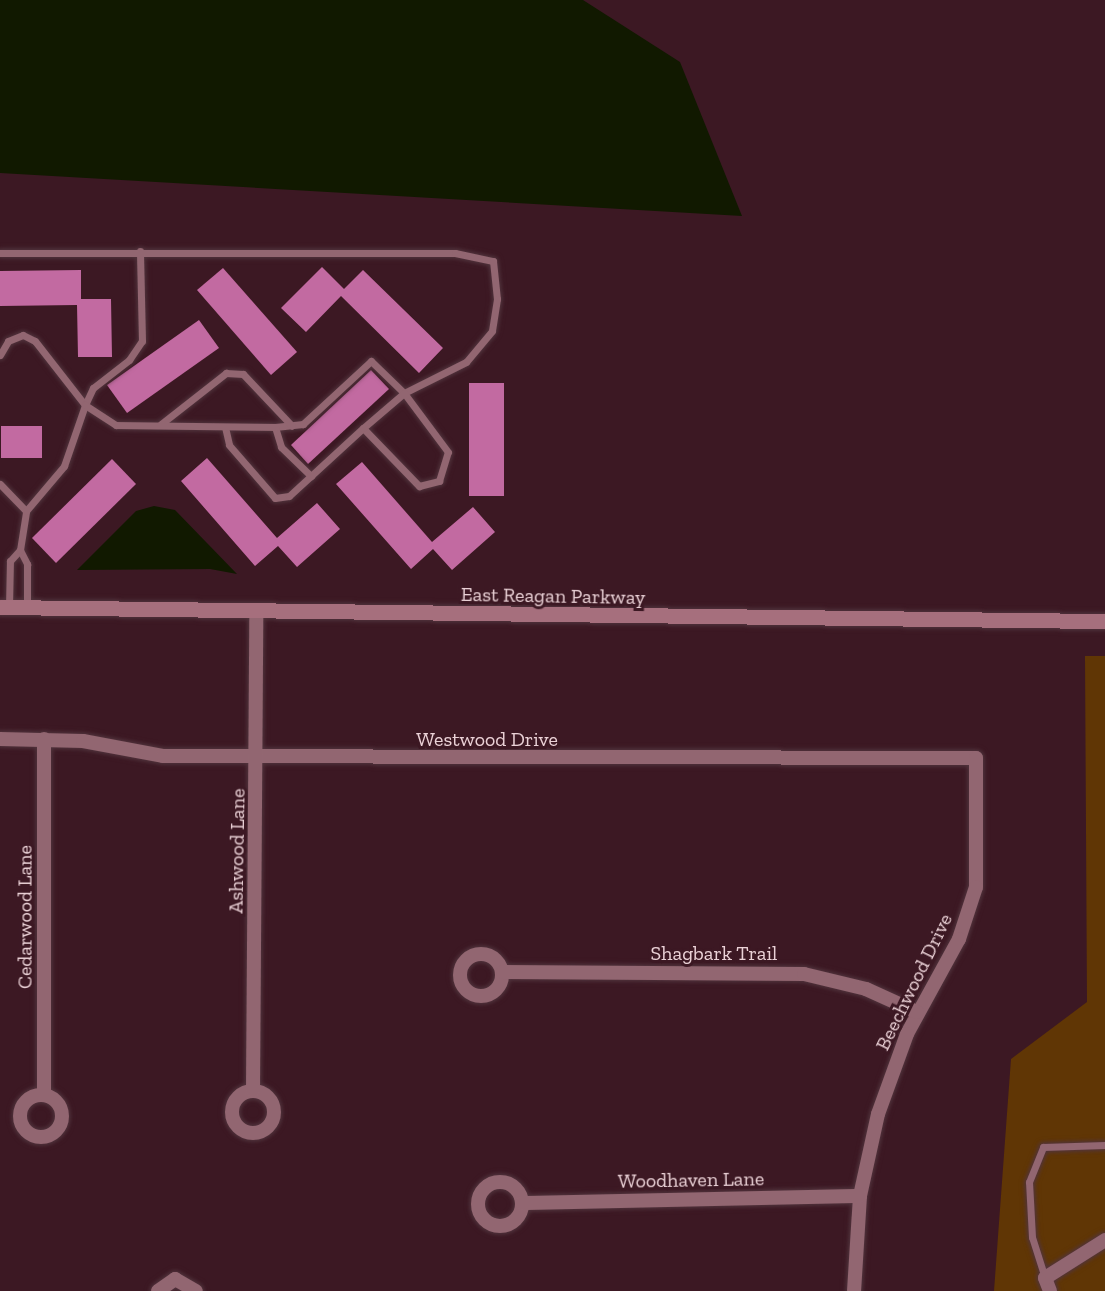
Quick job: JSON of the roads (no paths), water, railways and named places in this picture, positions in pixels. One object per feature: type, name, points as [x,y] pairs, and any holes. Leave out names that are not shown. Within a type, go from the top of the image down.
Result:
[{"type":"street","name":"East Reagan Parkway","points":[[5,607],[256,612],[1105,621]]},
{"type":"street","name":"Ashwood Lane","points":[[253,1091],[258,758],[256,612]]},
{"type":"street","name":"Westwood Drive","points":[[0,739],[83,741],[144,755],[258,758],[976,759]]},
{"type":"street","name":"Cedarwood Lane","points":[[44,740],[44,1095]]},
{"type":"street","name":"Beechwood Drive","points":[[854,1291],[860,1196],[878,1114],[918,1011],[959,939],[976,887],[976,759]]},
{"type":"street","name":"Shagbark Trail","points":[[503,972],[804,974],[866,989],[918,1011]]},
{"type":"street","name":"Woodhaven Lane","points":[[522,1203],[860,1196]]},
{"type":"street","points":[[1048,1285],[1105,1240]]},
{"type":"street","points":[[158,1291],[175,1279],[196,1291]]},
{"type":"lane","points":[[5,607],[10,561],[20,550],[26,511],[64,465],[93,388],[129,360],[142,341],[140,251]]},
{"type":"lane","points":[[0,253],[140,251],[455,253],[493,261],[497,299],[492,331],[466,362],[404,393],[289,496],[275,498],[229,445],[225,427]]},
{"type":"lane","points":[[0,356],[8,341],[23,334],[35,341],[85,405],[116,424],[225,427],[275,427],[303,424],[371,361],[404,393],[448,452],[439,481],[418,486],[363,428]]},
{"type":"lane","points":[[161,424],[226,373],[243,374],[292,426]]},
{"type":"lane","points":[[275,427],[281,447],[311,476]]},
{"type":"lane","points":[[0,484],[26,511]]},
{"type":"lane","points":[[20,550],[27,564],[27,608]]},
{"type":"lane","points":[[1048,1285],[1032,1237],[1029,1182],[1042,1147],[1105,1145]]}]
